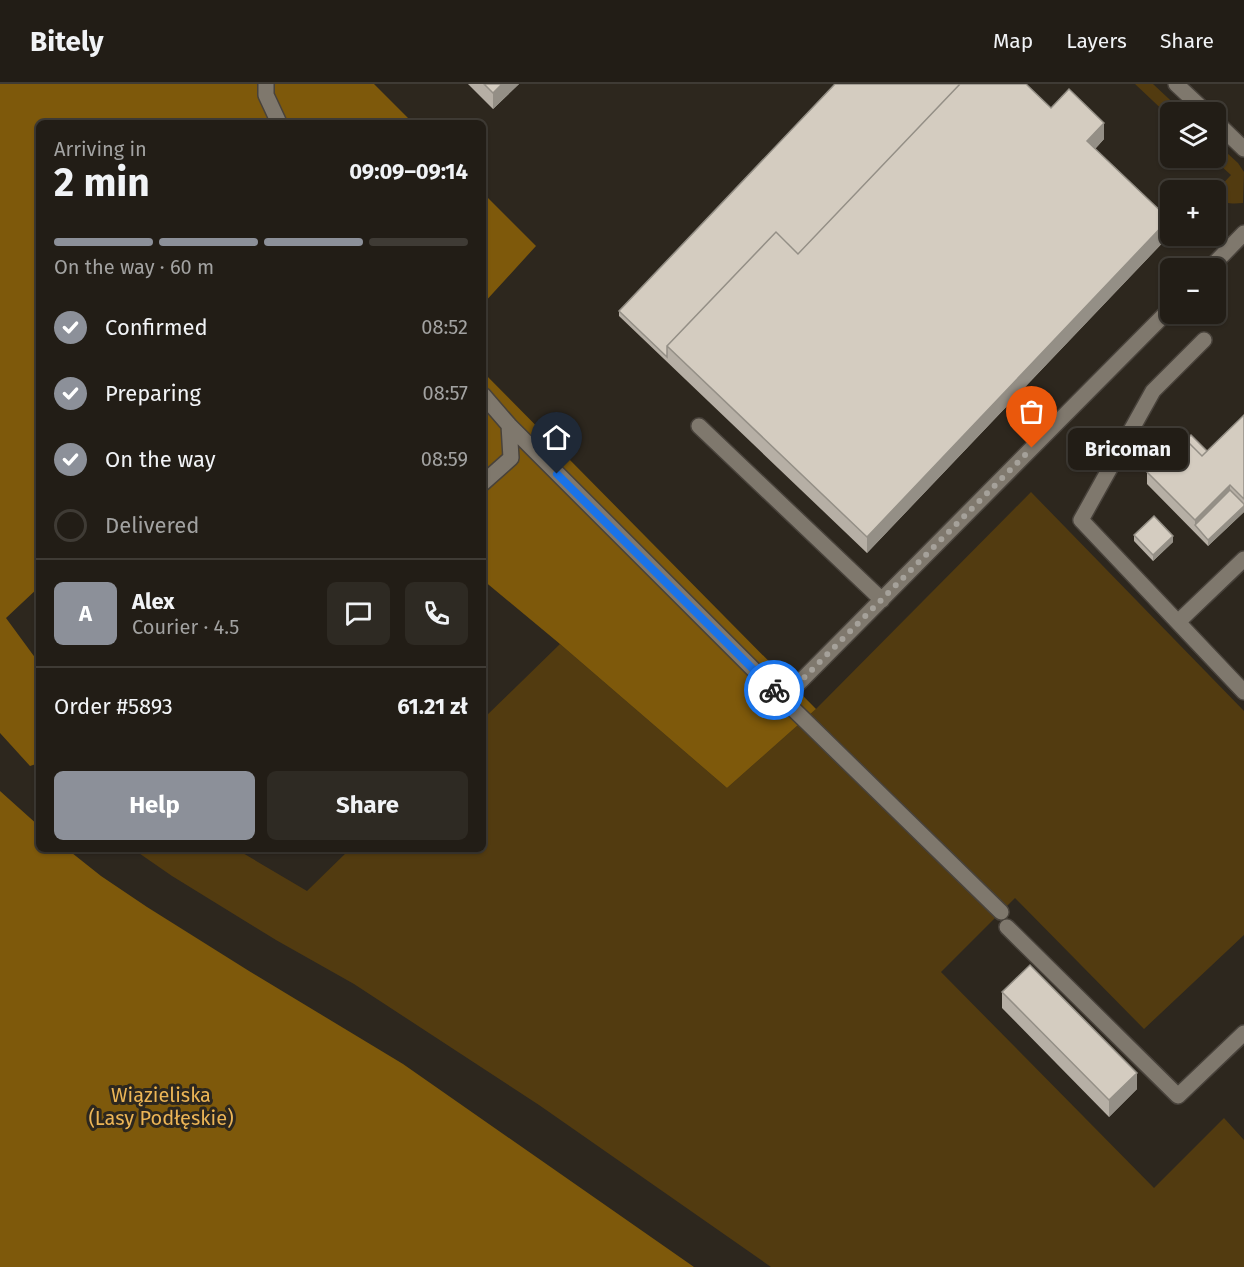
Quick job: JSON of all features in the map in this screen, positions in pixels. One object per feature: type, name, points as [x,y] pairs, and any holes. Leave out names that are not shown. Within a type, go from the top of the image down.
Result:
[{"type":"street","points":[[266,84],[266,95],[278,120]]},
{"type":"street","points":[[1176,84],[1195,102]]},
{"type":"street","points":[[1226,132],[1244,149]]},
{"type":"street","points":[[1220,258],[1244,233]]},
{"type":"street","points":[[783,699],[1160,319]]},
{"type":"street","points":[[1204,340],[1153,391],[1080,520],[1244,692]]},
{"type":"street","points":[[486,399],[783,699],[1000,912]]},
{"type":"street","points":[[486,480],[511,458],[509,425]]},
{"type":"street","points":[[699,426],[882,600]]},
{"type":"street","points":[[1178,622],[1244,560]]},
{"type":"street","points":[[1007,927],[1178,1096],[1244,1033]]},
{"type":"shaded area","points":[[1135,84],[1153,84],[1172,102],[1160,102],[1160,108]]},
{"type":"shaded area","points":[[1226,152],[1244,172],[1243,203],[1226,202],[1226,180],[1231,175],[1223,168],[1226,168]]},
{"type":"shaded area","points":[[1031,492],[1244,711],[1244,935],[1144,1029],[1015,898],[941,972],[1154,1188],[1224,1118],[1244,1140],[1244,1267],[771,1267],[539,1105],[354,984],[276,940],[137,852],[241,852],[307,891],[347,852],[486,852],[486,716],[560,644],[727,788],[816,709]]},
{"type":"green space","points":[[0,84],[374,84],[410,120],[36,120],[36,590],[6,618],[36,659],[36,764],[30,766],[0,733]]},
{"type":"green space","points":[[486,196],[536,246],[486,301]]},
{"type":"green space","points":[[486,375],[816,709],[727,788],[486,582]]},
{"type":"green space","name":"Wiązieliska (Lasy Podłęskie)","points":[[0,791],[36,823],[36,852],[71,852],[147,907],[403,1064],[694,1267],[0,1267]]},
{"type":"building","points":[[484,84],[502,84],[493,93]]},
{"type":"building","points":[[835,84],[960,84],[798,254],[776,232],[667,346],[667,357],[619,311]]},
{"type":"building","points":[[960,84],[1026,84],[1051,108],[1069,89],[1104,123],[1087,141],[1160,210],[1160,228],[867,537],[667,346],[776,232],[798,254]]},
{"type":"building","points":[[1244,415],[1244,499],[1230,485],[1195,520],[1147,472],[1183,437],[1202,456]]},
{"type":"building","points":[[1191,435],[1207,451],[1202,456],[1186,440]]},
{"type":"building","points":[[1230,490],[1244,506],[1208,540],[1195,525]]},
{"type":"building","points":[[1154,516],[1173,536],[1153,555],[1134,535]]},
{"type":"building","points":[[1030,965],[1137,1073],[1109,1100],[1002,992]]},
{"type":"way so far","points":[[774,690],[783,699],[1032,448]]},
{"type":"place","name":"Bricoman","points":[[1032,448]]},
{"type":"route","points":[[557,474],[774,690]]}]
